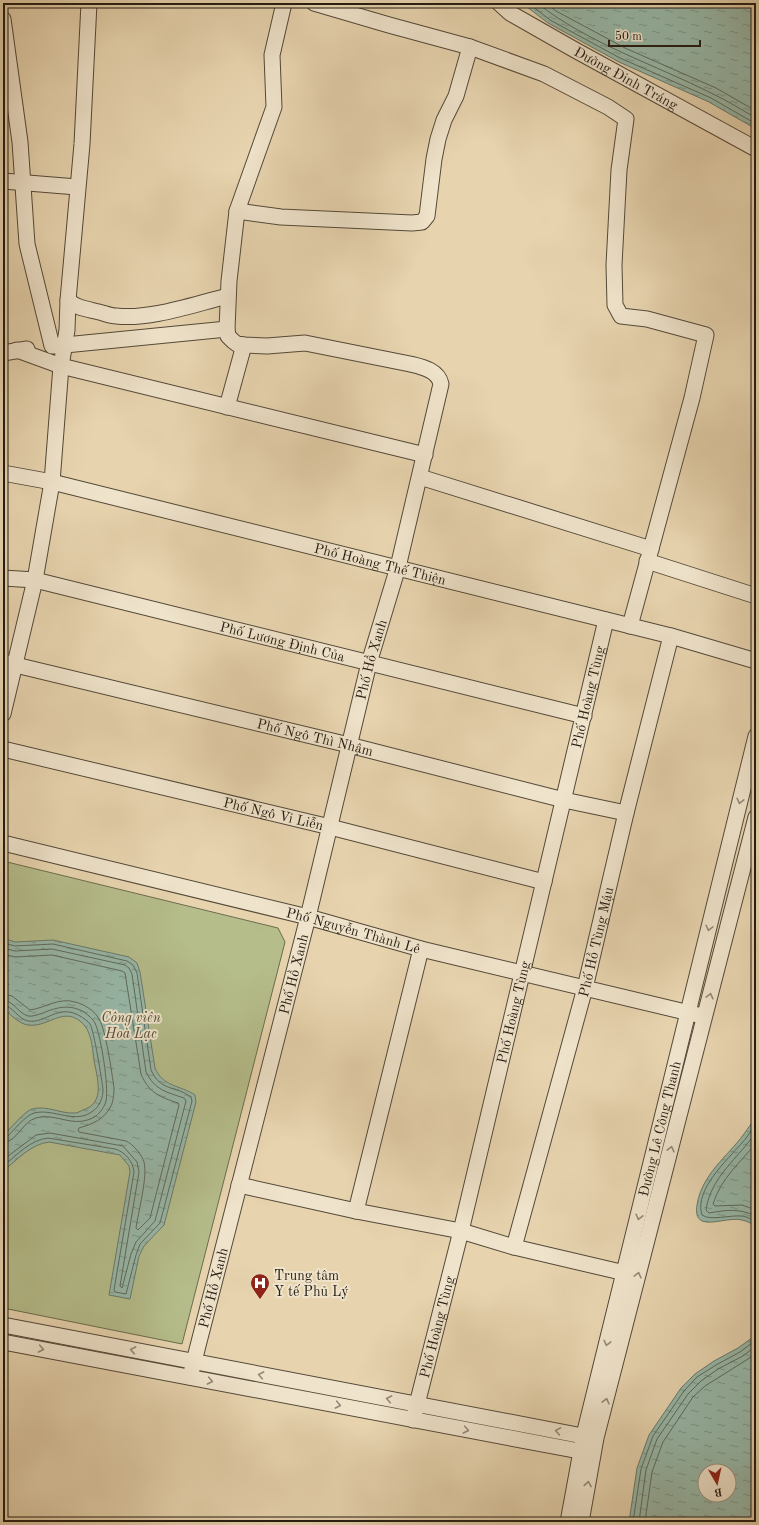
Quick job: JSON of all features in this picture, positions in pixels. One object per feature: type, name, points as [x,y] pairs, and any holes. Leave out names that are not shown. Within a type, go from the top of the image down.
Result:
[{"type":"street","points":[[58,345],[67,330],[77,187],[82,144],[89,3]]},
{"type":"street","points":[[227,407],[244,345],[237,344],[233,341],[228,336],[227,330],[228,296],[237,211],[274,107],[272,55],[284,3]]},
{"type":"street","points":[[314,3],[389,26],[470,47],[544,74],[608,107],[626,119],[620,170],[614,265],[615,305],[621,316],[647,319],[706,335],[692,398],[630,626]]},
{"type":"street","name":"Đường Đinh Tráng","points":[[499,3],[510,13],[575,50],[756,149]]},
{"type":"street","points":[[3,19],[23,182],[27,244],[58,345],[61,366],[52,482],[35,580],[9,663],[3,714]]},
{"type":"street","points":[[237,211],[281,217],[412,223],[422,222],[427,216],[434,159],[438,140],[444,120],[456,96],[470,47]]},
{"type":"street","points":[[3,181],[77,187]]},
{"type":"street","points":[[68,300],[73,305],[86,309],[115,316],[133,317],[148,315],[228,296]]},
{"type":"street","points":[[10,351],[58,345],[227,330]]},
{"type":"street","name":"Phố Hồ Xanh","points":[[190,1377],[308,917],[368,663],[398,567],[441,384],[437,375],[424,368],[305,343],[267,346],[244,345]]},
{"type":"street","points":[[10,351],[61,366],[425,455]]},
{"type":"street","name":"Phố Hoàng Thế Thiện","points":[[3,473],[52,482],[398,567],[671,636],[756,661]]},
{"type":"street","points":[[420,477],[649,555],[756,596]]},
{"type":"street","name":"Phố Lương Định Của","points":[[3,578],[35,580],[584,716]]},
{"type":"street","name":"Phố Hoàng Tùng","points":[[413,1420],[461,1232],[606,620]]},
{"type":"street","name":"Phố Hồ Tùng Mậu","points":[[514,1247],[585,988],[626,813],[671,636]]},
{"type":"street","name":"Phố Ngô Thì Nhậm","points":[[9,663],[349,745],[564,800],[626,813]]},
{"type":"street","name":"Đường Lê Công Thanh","points":[[568,1522],[587,1452],[625,1273],[756,736]]},
{"type":"street","name":"Phố Ngô Vi Liễn","points":[[3,749],[330,827],[544,882]]},
{"type":"street","name":"Đường Lê Công Thanh","points":[[590,1437],[705,1017],[756,817]]},
{"type":"street","name":"Phố Nguyễn Thành Lê","points":[[3,843],[308,917],[421,949],[705,1017]]},
{"type":"street","points":[[356,1211],[421,949]]},
{"type":"street","points":[[239,1185],[356,1211],[461,1232],[514,1247],[625,1273]]},
{"type":"street","points":[[3,1325],[590,1437]]},
{"type":"street","points":[[3,1342],[587,1452]]},
{"type":"street","name":"Đường Lê Công Thanh","points":[[581,1522],[587,1452]]},
{"type":"green space","name":"Công viên Hoà Lạc","points":[[3,861],[278,928],[285,942],[182,1344],[3,1308]]},
{"type":"water","points":[[522,3],[756,3],[756,129],[709,102],[619,62],[548,23]]},
{"type":"water","points":[[3,938],[15,942],[53,940],[129,957],[137,963],[140,972],[155,1068],[158,1074],[167,1082],[195,1095],[196,1102],[164,1225],[144,1246],[139,1256],[130,1299],[109,1295],[130,1172],[129,1166],[120,1155],[49,1142],[42,1143],[30,1149],[3,1171],[3,1136],[25,1113],[32,1109],[43,1108],[77,1113],[90,1107],[95,1102],[98,1082],[91,1039],[87,1029],[80,1021],[73,1017],[67,1016],[42,1024],[28,1025],[18,1021],[3,1008]]},
{"type":"water","points":[[756,1116],[756,1226],[746,1221],[737,1219],[711,1222],[700,1220],[697,1214],[697,1205],[704,1184],[716,1166],[744,1134]]},
{"type":"water","points":[[756,1335],[756,1522],[629,1522],[637,1468],[649,1435],[681,1388],[695,1374],[714,1361],[738,1348]]},
{"type":"place","name":"Trung tâm Y tế Phủ Lý","points":[[260,1300]]}]
